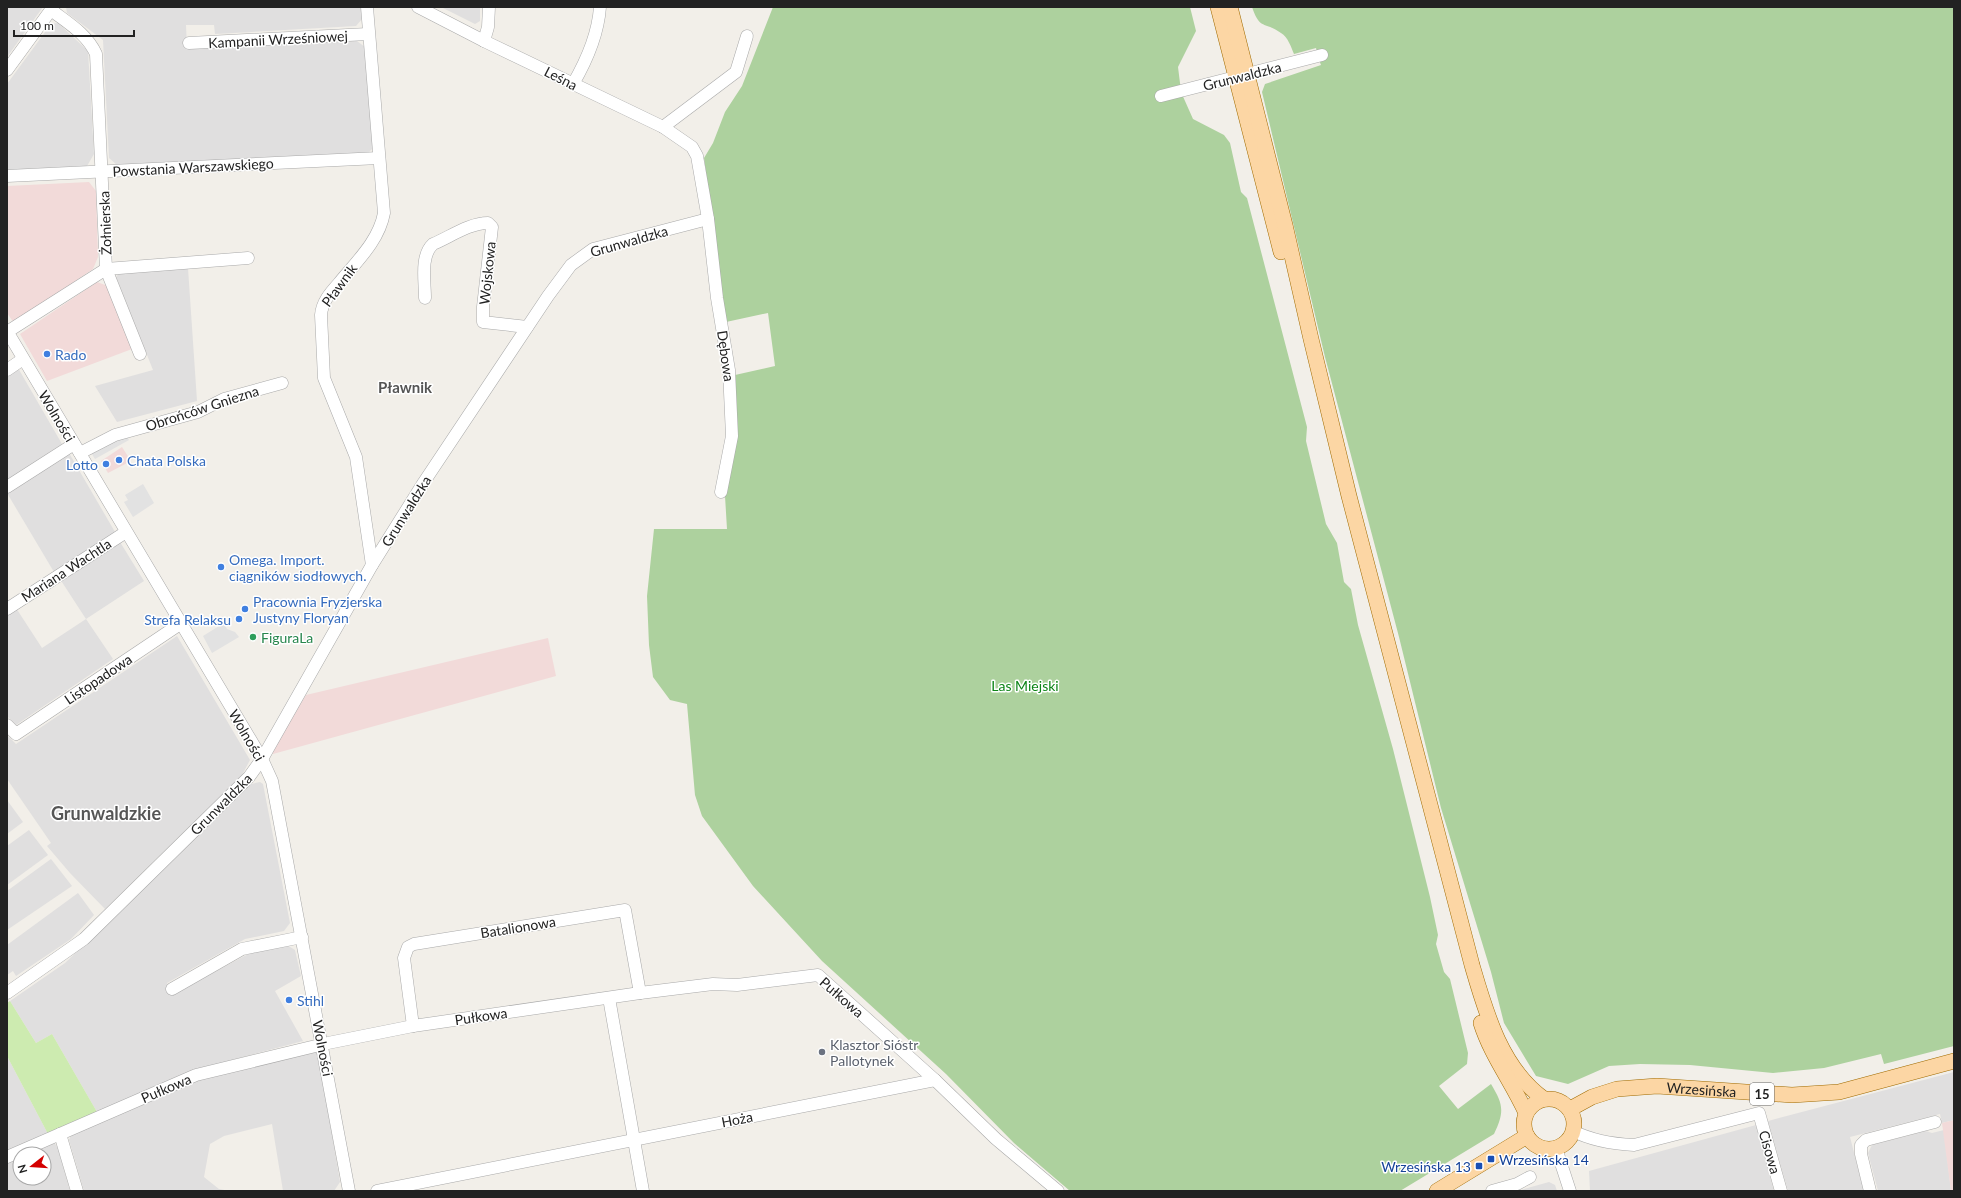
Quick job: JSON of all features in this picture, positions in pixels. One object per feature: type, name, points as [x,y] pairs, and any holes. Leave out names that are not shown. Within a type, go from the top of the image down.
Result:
[{"type":"main road","points":[[1218,7],[1241,75],[1285,225],[1349,496],[1472,965],[1488,1019],[1500,1045],[1516,1071],[1531,1089],[1544,1099]]},
{"type":"main road","points":[[1230,7],[1241,75]]},
{"type":"main road","points":[[1472,965],[1480,1018],[1488,1043],[1510,1080],[1526,1113]]},
{"type":"main road","name":"Wrzesińska","points":[[1570,1108],[1592,1096],[1617,1089],[1657,1086],[1792,1096],[1839,1092],[1954,1061]]},
{"type":"main road","points":[[1544,1099],[1558,1100],[1570,1108],[1575,1124],[1574,1132],[1564,1145],[1556,1148],[1540,1147],[1532,1143],[1527,1136],[1524,1121],[1526,1113],[1537,1102],[1544,1099]]},
{"type":"main road","points":[[1437,1191],[1527,1136]]},
{"type":"street","name":"Pławnik","points":[[367,7],[368,34],[384,206],[381,226],[366,250],[328,296],[321,308],[321,315],[324,378],[356,457],[372,565]]},
{"type":"street","name":"Leśna","points":[[418,7],[484,41],[518,56],[663,127],[692,146],[696,156]]},
{"type":"street","points":[[484,41],[488,28],[489,7]]},
{"type":"street","points":[[573,84],[590,53],[599,20],[600,7]]},
{"type":"street","points":[[7,70],[52,8]]},
{"type":"street","name":"Żołnierska","points":[[52,8],[91,43],[96,54],[103,171],[106,269],[140,354]]},
{"type":"street","name":"Kampanii Wrześniowej","points":[[189,43],[368,34]]},
{"type":"street","points":[[663,127],[736,72],[747,36]]},
{"type":"street","name":"Grunwaldzka","points":[[1161,96],[1322,55]]},
{"type":"street","name":"Dębowa","points":[[696,156],[708,219],[717,298],[729,370],[732,436],[721,492]]},
{"type":"street","name":"Powstania Warszawskiego","points":[[7,176],[379,158]]},
{"type":"street","name":"Grunwaldzka","points":[[7,993],[84,939],[249,777],[262,758],[372,565],[424,482],[527,327],[571,265],[581,256],[593,249],[708,219]]},
{"type":"street","name":"Wojskowa","points":[[425,298],[425,262],[429,248],[434,244],[474,225],[488,223],[492,227],[482,306],[482,322],[527,327]]},
{"type":"street","points":[[7,332],[106,269],[248,258]]},
{"type":"street","name":"Wolności","points":[[7,332],[180,624],[262,758],[272,781],[350,1191]]},
{"type":"street","points":[[7,370],[23,359]]},
{"type":"street","name":"Obrońców Gniezna","points":[[7,487],[77,449],[115,434],[198,412],[224,399],[282,383]]},
{"type":"street","name":"Mariana Wachtla","points":[[7,608],[126,532]]},
{"type":"street","name":"Listopadowa","points":[[7,726],[16,734],[180,624]]},
{"type":"street","name":"Batalionowa","points":[[413,1026],[404,958],[408,947],[414,944],[625,910],[640,993]]},
{"type":"street","points":[[172,989],[242,949],[302,936]]},
{"type":"street","name":"Pułkowa","points":[[7,1156],[196,1075],[323,1044],[413,1026],[640,993],[713,984],[737,985],[818,975],[935,1080]]},
{"type":"street","points":[[609,998],[643,1191]]},
{"type":"street","points":[[935,1080],[996,1139],[1058,1191]]},
{"type":"street","name":"Hoża","points":[[377,1191],[935,1080]]},
{"type":"street","name":"Cisowa","points":[[1574,1132],[1588,1138],[1616,1144],[1634,1145],[1759,1113],[1781,1191]]},
{"type":"street","points":[[1870,1191],[1860,1154],[1861,1145],[1866,1140],[1935,1122]]},
{"type":"street","points":[[60,1134],[77,1191]]},
{"type":"street","points":[[1556,1148],[1570,1191]]},
{"type":"street","points":[[1492,1191],[1517,1184],[1530,1177]]},
{"type":"shaded area","points":[[7,7],[43,7],[7,57]]},
{"type":"shaded area","points":[[66,7],[361,7],[362,19],[356,26],[215,34],[214,25],[186,25],[187,48],[357,41],[365,47],[374,147],[367,154],[117,165],[109,158],[103,40],[67,13]]},
{"type":"shaded area","points":[[441,7],[480,7],[480,21],[475,24]]},
{"type":"shaded area","points":[[58,23],[88,51],[94,154],[87,166],[7,170],[7,84],[51,24]]},
{"type":"shaded area","points":[[89,182],[96,191],[98,257],[93,269],[14,323],[7,313],[7,186]]},
{"type":"shaded area","points":[[188,268],[197,401],[117,422],[95,386],[153,370],[116,277],[120,272]]},
{"type":"shaded area","points":[[97,282],[108,286],[132,349],[47,381],[20,334]]},
{"type":"shaded area","points":[[18,368],[62,444],[7,480],[7,376]]},
{"type":"shaded area","points":[[126,434],[129,440],[95,459],[90,451]]},
{"type":"shaded area","name":"Chata Polska","points":[[122,447],[131,461],[108,473],[101,461]]},
{"type":"shaded area","points":[[69,453],[115,532],[54,572],[7,493]]},
{"type":"shaded area","points":[[143,484],[154,503],[133,517],[124,502],[128,500],[125,495]]},
{"type":"shaded area","points":[[120,542],[144,581],[86,619],[60,579]]},
{"type":"shaded area","points":[[16,608],[42,648],[86,619],[113,659],[16,725],[7,716],[7,614]]},
{"type":"shaded area","points":[[224,623],[227,629],[235,632],[239,637],[212,653],[203,636]]},
{"type":"shaded area","points":[[177,636],[250,760],[242,775],[105,909],[70,873],[47,846],[51,843],[7,779],[7,735],[16,744]]},
{"type":"shaded area","points":[[548,638],[556,676],[273,754],[271,750],[306,695]]},
{"type":"shaded area","points":[[260,782],[263,784],[290,923],[284,931],[245,939],[167,983],[173,994],[252,952],[287,945],[295,950],[301,976],[275,991],[303,1041],[194,1070],[97,1112],[52,1034],[36,1043],[10,1001],[65,963],[251,784]]},
{"type":"shaded area","points":[[7,800],[23,822],[7,834]]},
{"type":"shaded area","points":[[29,830],[48,855],[7,885],[7,846]]},
{"type":"shaded area","points":[[51,859],[72,886],[7,930],[7,891]]},
{"type":"shaded area","points":[[78,893],[94,915],[71,939],[16,976],[13,971],[7,975],[7,945]]},
{"type":"shaded area","points":[[314,1050],[318,1052],[340,1182],[334,1191],[283,1191],[272,1124],[224,1136],[210,1144],[204,1177],[219,1189],[230,1191],[84,1191],[69,1140],[72,1133],[199,1080]]},
{"type":"shaded area","points":[[7,1056],[48,1134],[21,1146],[12,1146],[12,1150],[7,1152]]},
{"type":"shaded area","points":[[1954,1072],[1954,1120],[1942,1123],[1940,1114],[1850,1137],[1864,1191],[1788,1191],[1768,1121]]},
{"type":"shaded area","points":[[1954,1120],[1954,1191],[1951,1191],[1942,1123]]},
{"type":"shaded area","points":[[1756,1125],[1774,1191],[1590,1191],[1589,1171]]},
{"type":"shaded area","points":[[1944,1130],[1951,1191],[1878,1191],[1868,1153],[1872,1145],[1926,1131],[1932,1133]]},
{"type":"shaded area","points":[[53,1141],[58,1148],[70,1191],[7,1191],[7,1161],[12,1159],[12,1186],[52,1186],[52,1146],[41,1146]]},
{"type":"shaded area","points":[[1549,1182],[1555,1185],[1557,1191],[1517,1191]]},
{"type":"green space","name":"Las Miejski","points":[[773,7],[1190,7],[1196,31],[1178,67],[1181,91],[1318,57],[1181,92],[1193,119],[1224,135],[1230,143],[1241,192],[1247,198],[1307,427],[1306,441],[1326,524],[1337,543],[1344,582],[1351,589],[1358,625],[1393,749],[1430,897],[1438,935],[1436,944],[1444,972],[1450,979],[1468,1053],[1467,1064],[1439,1086],[1458,1109],[1491,1084],[1498,1097],[1501,1108],[1500,1119],[1494,1134],[1400,1191],[1070,1191],[1014,1143],[946,1074],[822,961],[753,886],[702,816],[695,795],[687,704],[670,700],[653,677],[649,645],[647,596],[654,529],[727,529],[725,496],[735,375],[775,366],[768,313],[726,322],[704,158],[713,143],[725,112],[742,86]]},
{"type":"green space","points":[[1252,7],[1954,7],[1954,1046],[1884,1064],[1881,1054],[1824,1068],[1773,1073],[1690,1065],[1640,1064],[1609,1066],[1568,1084],[1536,1076],[1504,1023],[1491,972],[1441,808],[1399,637],[1325,357],[1262,92],[1265,84],[1321,65],[1316,48],[1294,54],[1286,37],[1275,29],[1260,23]]},
{"type":"green space","points":[[10,1001],[36,1043],[52,1034],[97,1112],[48,1134],[7,1056],[7,1003]]},
{"type":"place","name":"Rado","points":[[47,354]]},
{"type":"place","name":"Chata Polska","points":[[119,460]]},
{"type":"place","name":"Lotto","points":[[106,464]]},
{"type":"place","name":"Omega. Import. ciągników siodłowych.","points":[[221,567]]},
{"type":"place","name":"Pracownia Fryzjerska Justyny Floryan","points":[[245,609]]},
{"type":"place","name":"Strefa Relaksu","points":[[239,619]]},
{"type":"place","name":"FiguraLa","points":[[253,637]]},
{"type":"place","name":"Stihl","points":[[289,1000]]},
{"type":"place","name":"Klasztor Sióstr Pallotynek","points":[[822,1052]]},
{"type":"place","name":"Wrzesińska 14","points":[[1491,1159]]},
{"type":"place","name":"Wrzesińska 13","points":[[1479,1166]]},
{"type":"district","name":"Pławnik","points":[[405,387]]},
{"type":"district","name":"Grunwaldzkie","points":[[106,813]]}]
